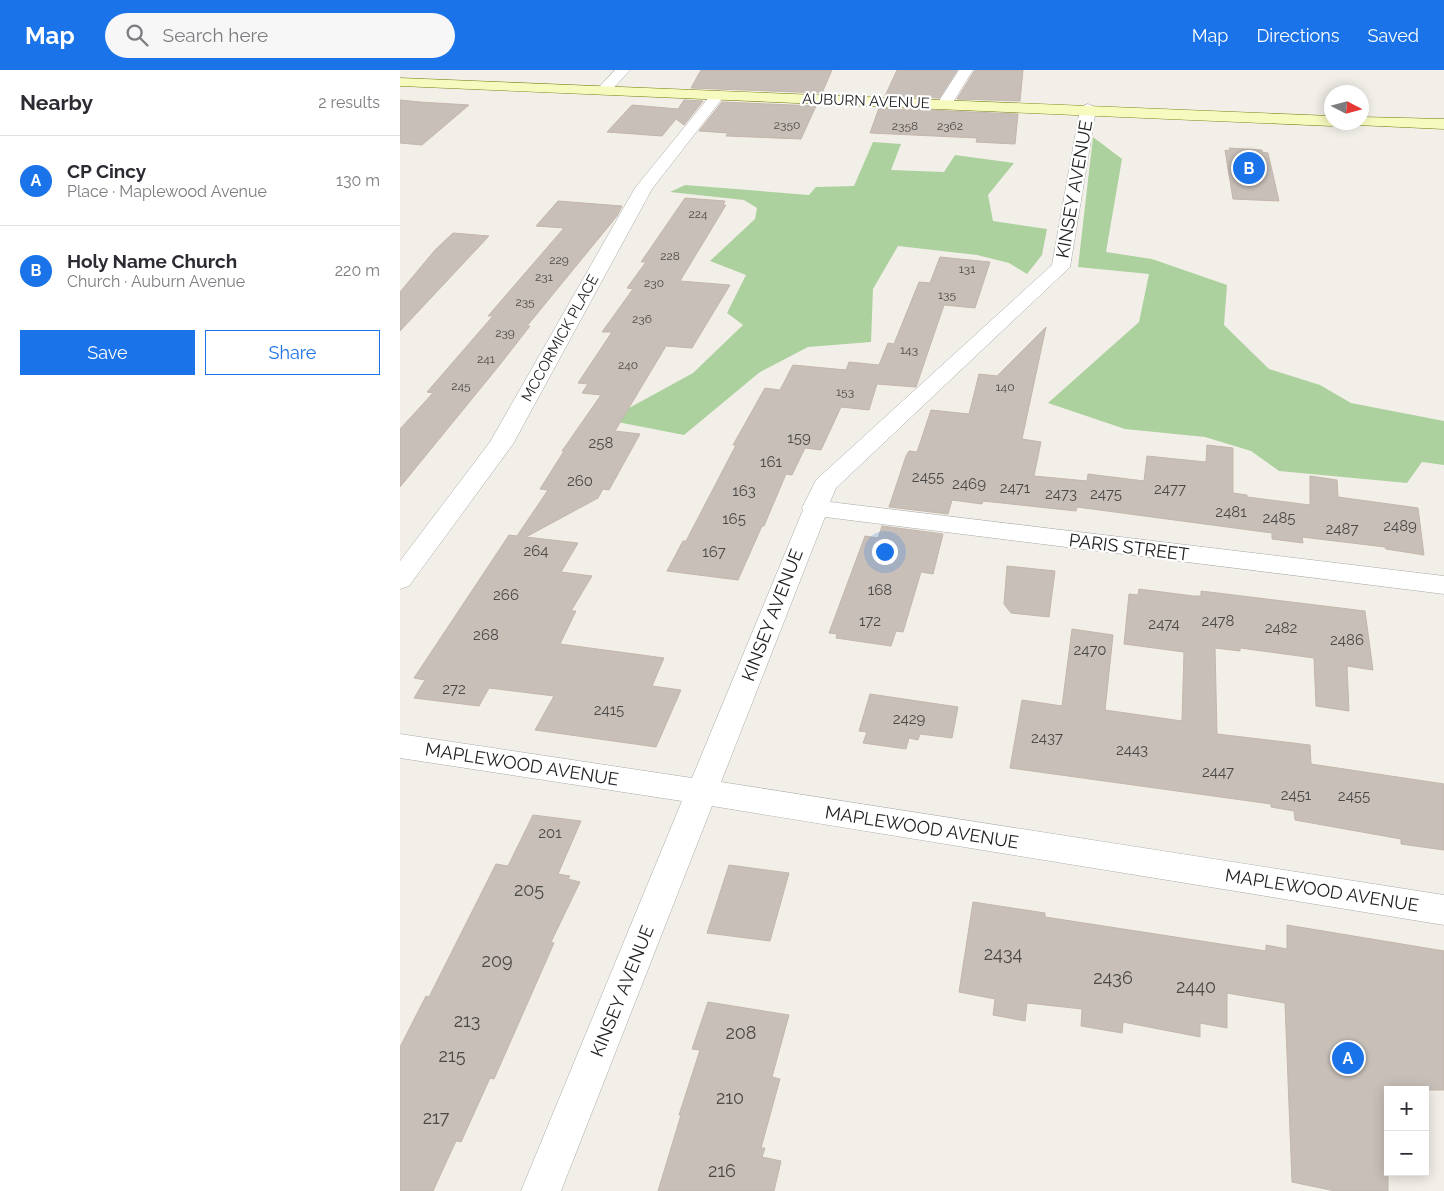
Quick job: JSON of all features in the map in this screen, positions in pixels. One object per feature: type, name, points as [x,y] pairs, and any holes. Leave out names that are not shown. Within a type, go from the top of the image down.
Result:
[{"type":"main road","name":"AUBURN AVENUE","points":[[400,82],[1088,109],[1324,121]]},
{"type":"main road","points":[[1369,122],[1444,124]]},
{"type":"street","points":[[604,90],[624,70]]},
{"type":"street","points":[[946,104],[966,70]]},
{"type":"street","name":"MCCORMICK PLACE","points":[[400,580],[501,444],[644,188],[718,95]]},
{"type":"street","name":"KINSEY AVENUE","points":[[541,1191],[703,792],[814,508],[825,485],[1061,267],[1088,109]]},
{"type":"street","name":"PARIS STREET","points":[[814,508],[1444,586]]},
{"type":"street","name":"MAPLEWOOD AVENUE","points":[[400,746],[703,792],[1444,910]]},
{"type":"green space","points":[[1093,137],[1122,159],[1106,252],[1152,259],[1227,285],[1224,325],[1269,369],[1320,385],[1351,403],[1444,421],[1444,465],[1422,462],[1407,483],[1279,471],[1251,451],[1205,437],[1125,429],[1048,403],[1139,322],[1149,274],[1078,267]]},
{"type":"green space","points":[[873,142],[901,144],[891,170],[944,172],[955,155],[1014,163],[988,195],[993,221],[1047,229],[1042,255],[1027,274],[1009,263],[977,255],[898,246],[873,289],[871,342],[808,347],[760,372],[684,435],[607,420],[693,373],[743,325],[727,313],[746,275],[710,261],[755,219],[757,208],[744,200],[670,192],[685,185],[809,195],[816,187],[854,186]]},
{"type":"building","points":[[701,70],[832,70],[822,93],[691,88]]},
{"type":"building","points":[[897,70],[957,70],[939,98],[885,96]]},
{"type":"building","points":[[975,70],[1023,70],[1020,101],[957,99]]},
{"type":"building","points":[[400,100],[469,105],[422,145],[400,143]]},
{"type":"building","points":[[684,100],[703,101],[684,125],[676,119],[662,136],[607,132],[632,105],[678,109]]},
{"type":"building","points":[[722,102],[816,106],[801,139],[726,136],[728,133],[699,131]]},
{"type":"building","points":[[879,108],[1018,114],[1015,144],[976,142],[977,138],[870,133]]},
{"type":"building","points":[[1229,148],[1262,150],[1262,152],[1268,153],[1279,201],[1233,199],[1225,150],[1230,151]]},
{"type":"building","points":[[685,198],[725,201],[723,205],[726,205],[680,281],[730,285],[692,348],[666,346],[615,431],[640,434],[609,490],[603,489],[598,498],[526,537],[578,543],[561,572],[592,576],[571,611],[576,611],[560,644],[664,658],[652,686],[681,690],[656,747],[535,730],[554,696],[489,688],[479,706],[414,698],[425,680],[414,678],[509,535],[517,536],[548,490],[540,489],[564,451],[562,451],[601,395],[582,393],[588,384],[578,383],[612,332],[602,332],[633,289],[627,288],[646,262],[641,262]]},
{"type":"building","points":[[558,201],[622,206],[617,216],[527,326],[530,326],[498,367],[400,487],[400,429],[433,393],[427,392],[493,316],[488,316],[564,228],[536,226]]},
{"type":"building","points":[[453,233],[489,236],[400,331],[400,292],[435,250]]},
{"type":"building","points":[[940,257],[990,262],[975,308],[944,305],[916,387],[877,384],[869,410],[841,407],[821,450],[805,448],[792,475],[786,474],[738,580],[667,571],[683,541],[686,541],[736,445],[733,445],[765,388],[780,390],[793,365],[846,370],[849,362],[879,365],[888,343],[894,344],[919,282],[930,283]]},
{"type":"building","points":[[1046,327],[1022,439],[1041,442],[1034,476],[1087,481],[1088,474],[1144,481],[1147,456],[1206,462],[1207,445],[1233,448],[1233,493],[1247,495],[1247,497],[1310,505],[1310,476],[1337,480],[1338,497],[1418,508],[1424,555],[1386,549],[1385,547],[1302,537],[1303,543],[1272,539],[1272,533],[1077,507],[1076,511],[983,501],[982,504],[952,500],[948,514],[889,507],[906,456],[909,451],[917,452],[931,410],[969,414],[979,374],[997,376]]},
{"type":"building","points":[[882,526],[943,534],[933,574],[921,572],[903,632],[896,631],[891,646],[836,638],[837,634],[829,633],[865,536],[878,538]]},
{"type":"building","points":[[1007,566],[1055,571],[1049,617],[1011,613],[1004,604]]},
{"type":"building","points":[[1139,589],[1193,596],[1201,596],[1201,591],[1365,611],[1373,670],[1347,666],[1349,711],[1316,706],[1314,658],[1240,648],[1240,651],[1215,648],[1217,734],[1310,745],[1311,764],[1444,784],[1444,850],[1401,844],[1401,839],[1295,820],[1294,811],[1271,807],[1271,804],[1010,768],[1022,700],[1062,706],[1072,629],[1113,635],[1105,710],[1182,721],[1184,652],[1124,644],[1129,594],[1138,595]]},
{"type":"building","points":[[870,694],[958,707],[952,738],[920,734],[918,740],[909,738],[906,749],[863,743],[867,732],[859,731]]},
{"type":"building","points":[[533,815],[581,821],[558,874],[570,876],[568,879],[580,882],[551,942],[554,943],[494,1079],[490,1078],[461,1142],[456,1141],[433,1191],[400,1191],[400,1047],[426,996],[429,997],[496,864],[508,866]]},
{"type":"building","points":[[729,865],[789,873],[770,941],[707,933]]},
{"type":"building","points":[[973,902],[1045,913],[1045,917],[1266,951],[1266,945],[1287,949],[1287,925],[1444,951],[1444,1090],[1429,1090],[1429,1086],[1384,1086],[1384,1176],[1388,1176],[1388,1191],[1335,1191],[1292,1182],[1285,1003],[1227,993],[1227,1028],[1200,1023],[1200,1037],[1123,1022],[1122,1033],[1081,1026],[1082,1009],[1027,1003],[1025,1021],[993,1015],[995,999],[959,992]]},
{"type":"building","points":[[708,1002],[789,1015],[772,1077],[780,1079],[761,1148],[765,1148],[762,1157],[781,1161],[774,1191],[658,1191],[681,1115],[679,1115],[700,1050],[692,1049]]},
{"type":"place","name":"Holy Name Church","points":[[1249,168]]},
{"type":"place","name":"CP Cincy","points":[[1348,1058]]}]
